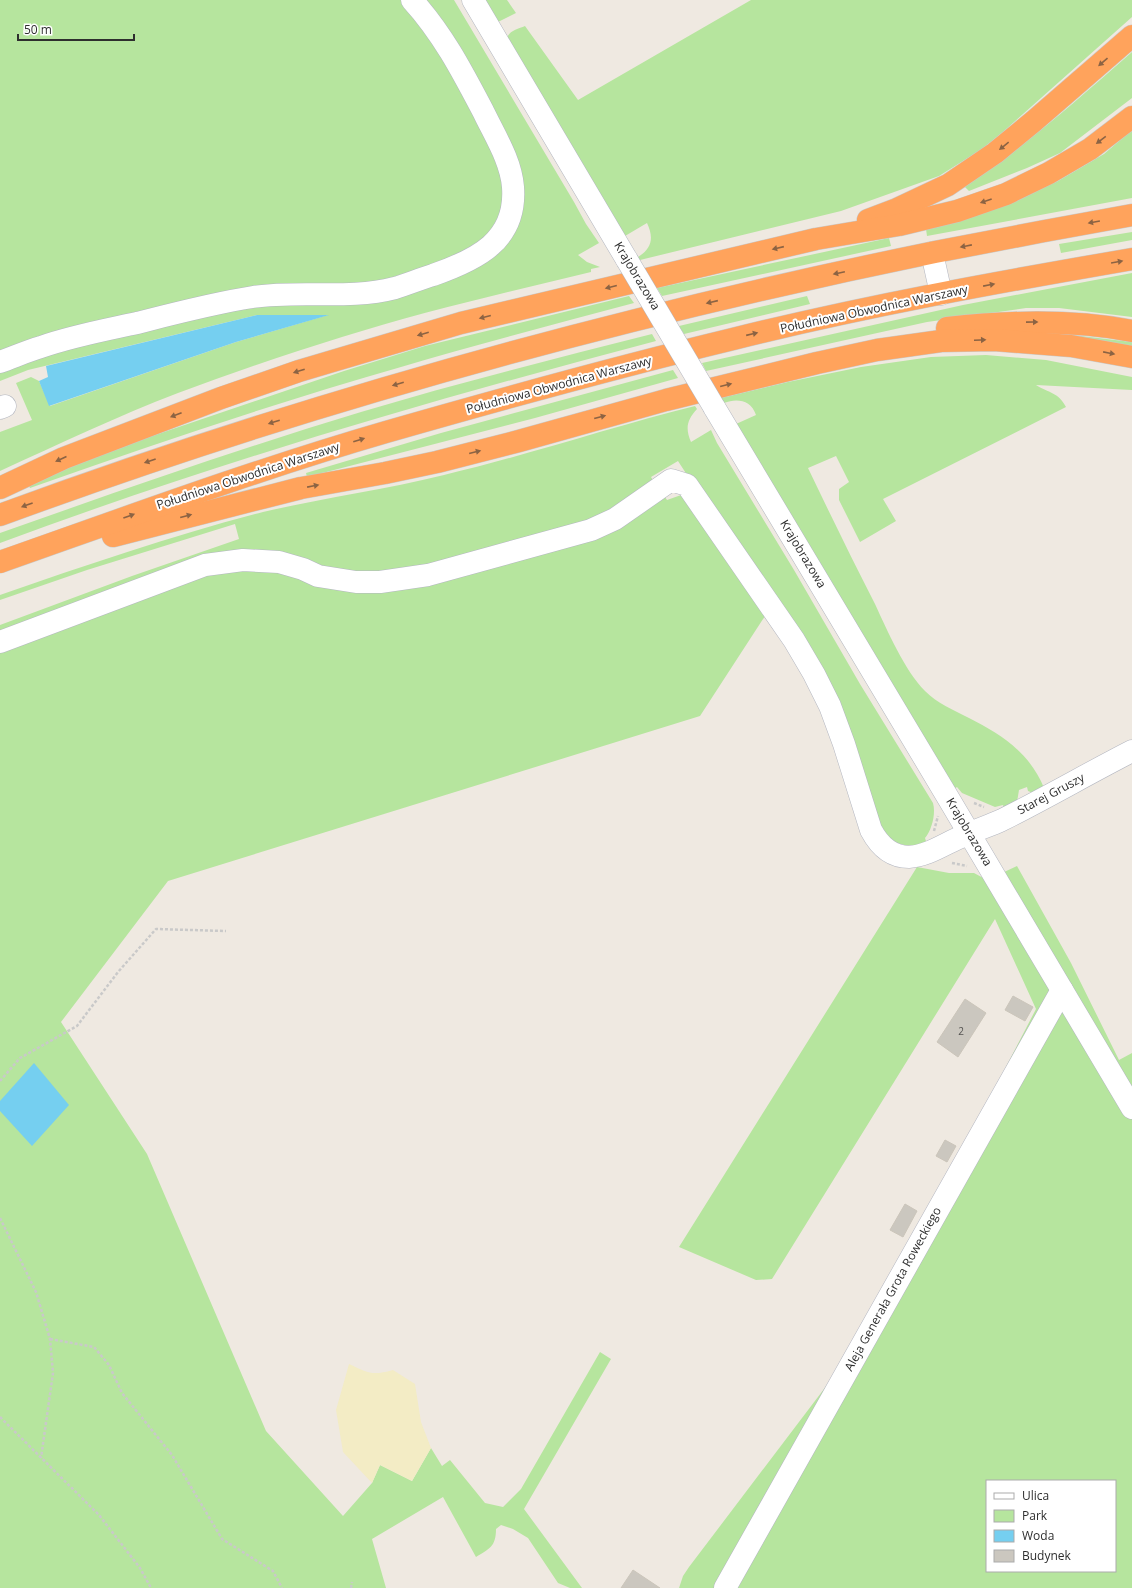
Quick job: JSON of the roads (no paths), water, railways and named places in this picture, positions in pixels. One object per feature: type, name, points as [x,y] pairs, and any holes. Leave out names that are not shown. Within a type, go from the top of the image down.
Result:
[{"type":"highway","points":[[816,239],[897,209],[948,185],[995,153],[1132,36]]},
{"type":"highway","points":[[0,488],[98,444],[221,398],[306,368],[461,323],[816,239],[898,224],[957,211],[1006,194],[1049,173],[1090,148],[1132,117]]},
{"type":"highway","points":[[0,515],[173,454],[359,395],[436,373],[689,307],[932,253],[1132,215]]},
{"type":"highway","name":"Południowa Obwodnica Warszawy","points":[[0,562],[185,496],[385,432],[552,386],[734,338],[941,294],[1132,259]]},
{"type":"highway","points":[[748,379],[847,348],[904,335],[943,329],[988,324],[1035,322],[1070,323],[1132,331]]},
{"type":"highway","points":[[0,566],[209,510],[286,492],[385,473],[489,449],[604,416],[748,379],[877,350],[941,341],[994,340],[1071,346],[1132,358]]},
{"type":"street","points":[[0,362],[42,346],[224,301],[292,293],[338,294],[369,292],[395,288],[457,266],[485,252],[496,241],[505,228],[510,214],[513,200],[513,186],[509,170],[494,133],[450,50],[412,0]]},
{"type":"street","name":"Krajobrazowa","points":[[473,0],[1132,1108]]},
{"type":"street","points":[[932,253],[941,294]]},
{"type":"street","name":"Starej Gruszy","points":[[0,642],[205,566],[235,561],[279,562],[303,569],[318,576],[356,582],[380,582],[428,575],[591,530],[615,519],[671,480],[687,485],[794,640],[814,674],[830,706],[844,744],[871,830],[877,841],[886,850],[897,855],[908,857],[923,854],[1004,819],[1132,751]]},
{"type":"street","name":"Aleja Generała Grota Roweckiego","points":[[725,1588],[1062,990]]},
{"type":"water","points":[[257,315],[329,315],[236,342],[49,406],[39,381],[48,377],[46,366]]},
{"type":"water","points":[[34,1063],[69,1105],[32,1146],[0,1111],[0,1101]]}]
